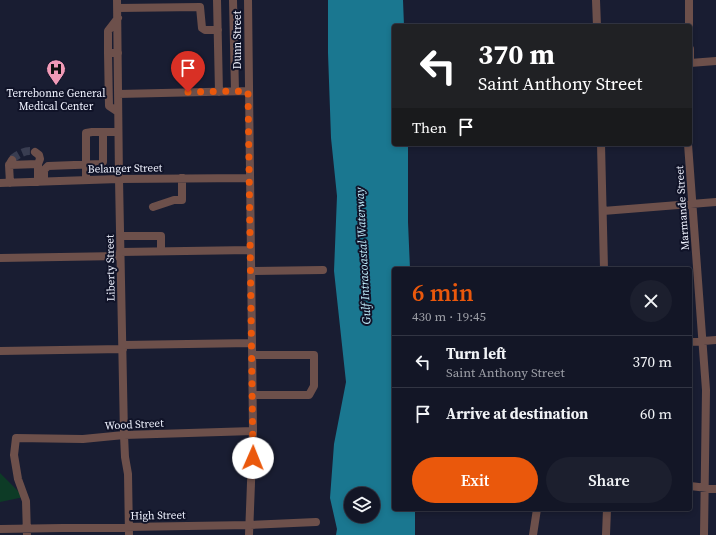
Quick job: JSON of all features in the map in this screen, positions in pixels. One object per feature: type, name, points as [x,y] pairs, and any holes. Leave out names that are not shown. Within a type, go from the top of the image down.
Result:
[{"type":"street","points":[[217,0],[219,92]]},
{"type":"street","points":[[233,0],[235,92]]},
{"type":"street","name":"Dunn Street","points":[[248,0],[253,395],[249,535]]},
{"type":"street","points":[[596,0],[597,24]]},
{"type":"street","points":[[688,0],[689,24]]},
{"type":"street","points":[[118,4],[179,4],[189,7],[200,3],[202,28],[205,30],[218,30]]},
{"type":"street","name":"Liberty Street","points":[[118,4],[120,254],[124,435],[125,457],[128,474],[129,531]]},
{"type":"street","points":[[118,18],[108,31],[109,106],[118,112]]},
{"type":"street","points":[[108,53],[118,53]]},
{"type":"street","points":[[692,63],[716,61]]},
{"type":"street","points":[[118,94],[248,91]]},
{"type":"street","points":[[41,182],[44,170],[48,166],[99,165],[103,163],[103,132]]},
{"type":"street","points":[[86,180],[86,133],[118,132]]},
{"type":"street","points":[[601,146],[604,267]]},
{"type":"street","name":"Marmande Street","points":[[688,146],[706,390],[704,535]]},
{"type":"street","points":[[35,152],[39,155],[40,159],[38,164],[41,182]]},
{"type":"street","points":[[5,183],[11,162],[38,164]]},
{"type":"street","points":[[0,166],[5,166],[6,168],[5,183]]},
{"type":"street","points":[[153,207],[174,200],[182,200],[182,178]]},
{"type":"street","name":"Belanger Street","points":[[5,183],[119,179],[250,178]]},
{"type":"street","points":[[603,211],[716,202]]},
{"type":"street","points":[[120,236],[161,236],[161,251]]},
{"type":"street","points":[[0,258],[120,254],[161,251],[251,250]]},
{"type":"street","points":[[251,271],[324,270]]},
{"type":"street","points":[[692,342],[716,340]]},
{"type":"street","points":[[0,351],[252,343]]},
{"type":"street","points":[[252,355],[314,355],[314,386],[309,395],[253,395]]},
{"type":"street","name":"Wood Street","points":[[27,532],[26,501],[18,480],[14,455],[16,438],[83,439],[124,435],[253,430]]},
{"type":"street","points":[[692,486],[716,489]]},
{"type":"street","points":[[533,535],[537,511]]},
{"type":"street","points":[[606,535],[607,511]]},
{"type":"street","name":"High Street","points":[[0,529],[27,532],[129,531],[316,522]]},
{"type":"green space","points":[[0,473],[24,497],[0,502]]},
{"type":"water","name":"Gulf Intracoastal Waterway","points":[[328,0],[403,0],[404,24],[392,24],[392,146],[408,146],[408,222],[410,267],[392,267],[392,511],[415,511],[415,535],[336,535],[337,529],[330,498],[334,444],[346,382],[334,271],[337,196],[331,138]]},
{"type":"tunnel","points":[[12,159],[26,152],[35,152]]},
{"type":"place","name":"Terrebonne General Medical Center","points":[[56,86]]},
{"type":"route","points":[[188,92],[248,91],[253,458]]}]
